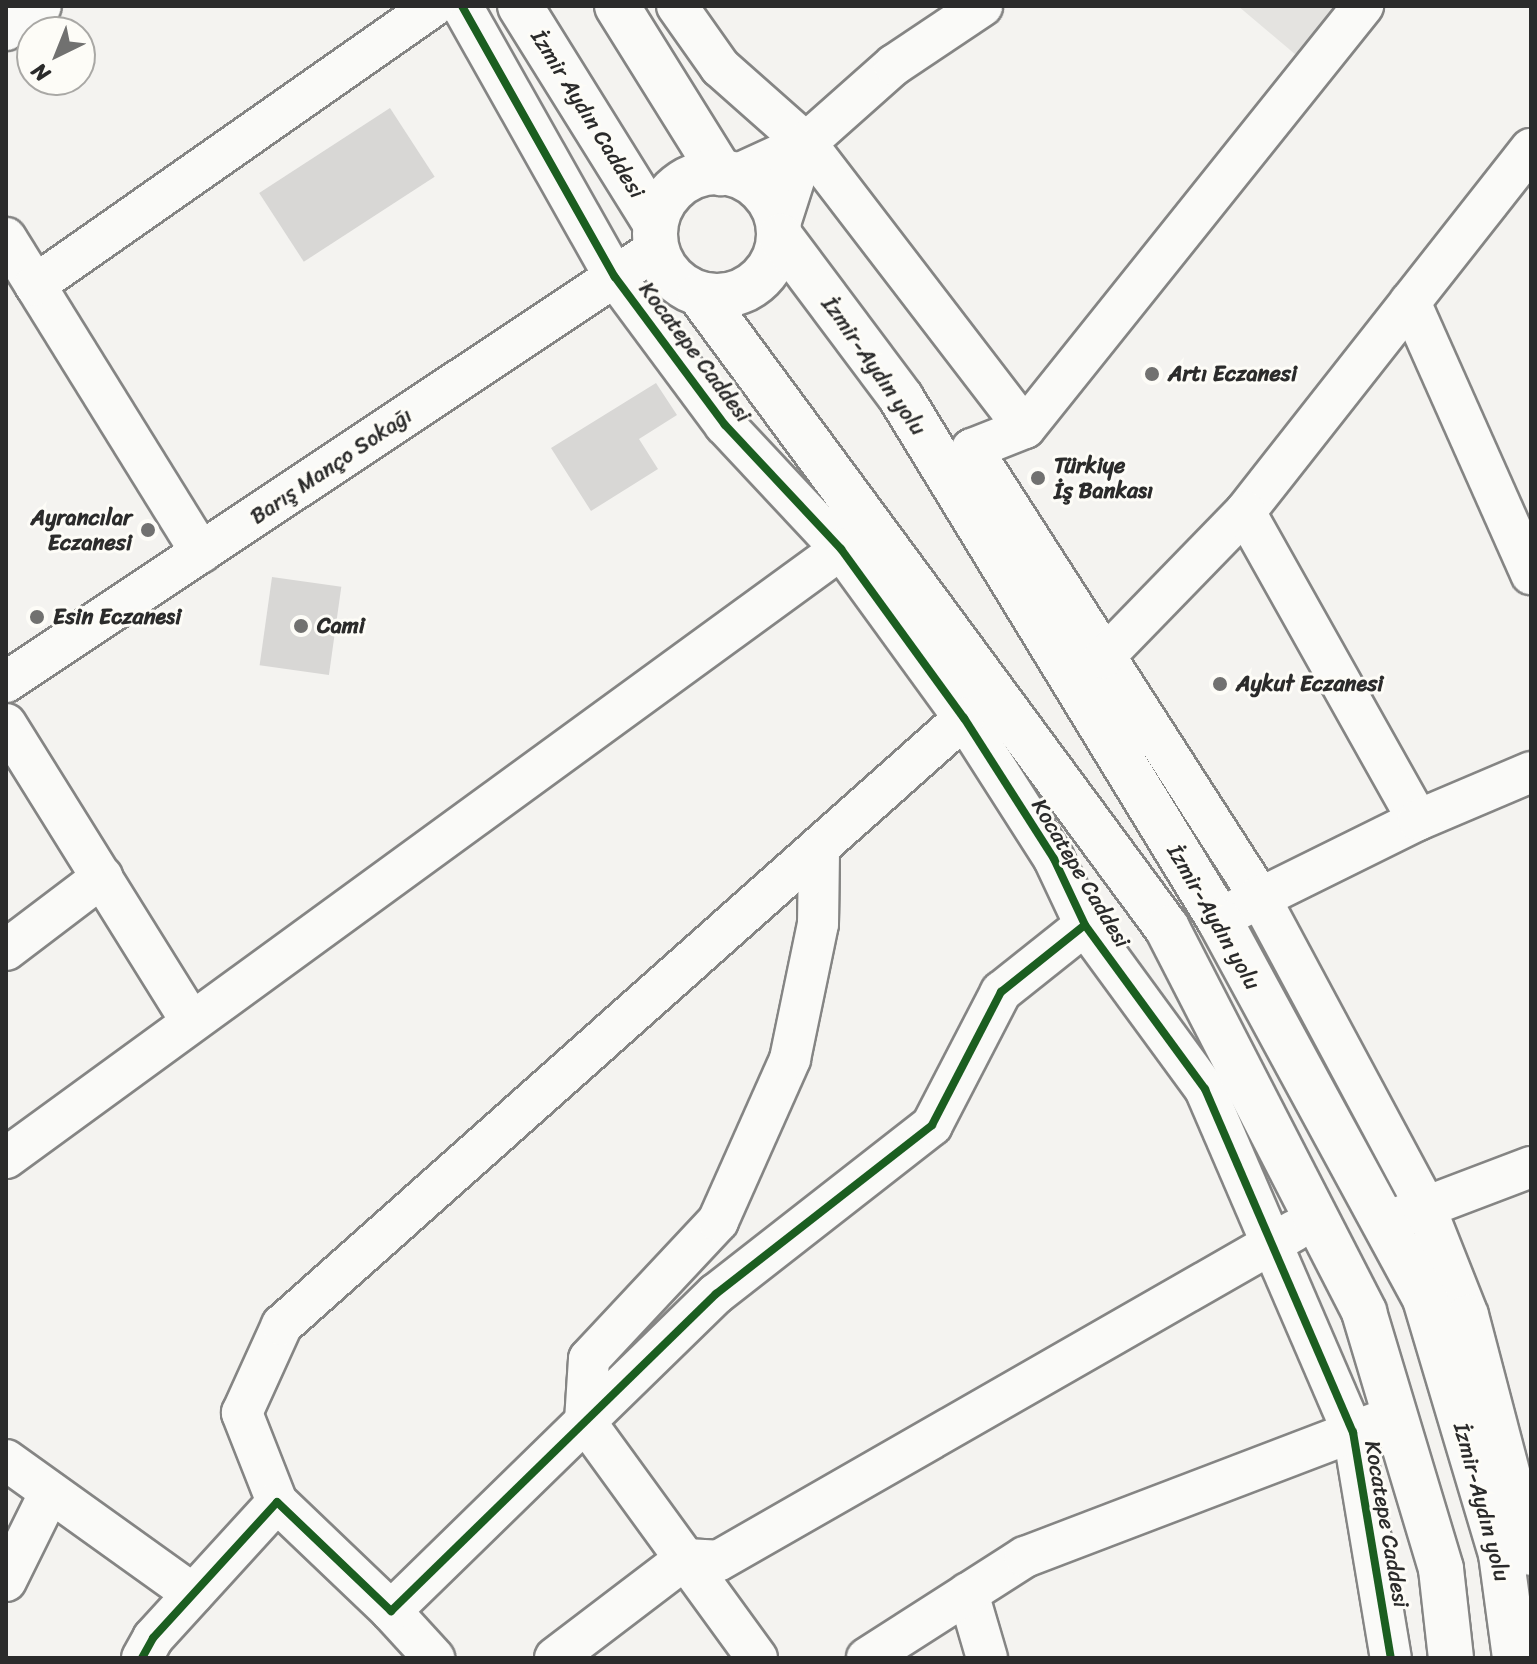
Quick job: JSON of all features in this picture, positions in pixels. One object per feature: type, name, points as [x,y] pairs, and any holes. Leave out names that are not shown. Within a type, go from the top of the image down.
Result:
[{"type":"highway","name":"İzmir Aydın Caddesi","points":[[520,6],[656,236]]},
{"type":"highway","points":[[617,6],[729,174],[765,195],[779,232],[773,264],[754,285],[728,296],[700,295]]},
{"type":"highway","points":[[729,174],[686,180],[661,206],[656,236],[672,278],[700,295],[884,551],[1167,928],[1364,1312],[1441,1569],[1451,1658]]},
{"type":"highway","name":"İzmir-Aydın yolu","points":[[779,232],[901,398],[1220,921],[1425,1299],[1510,1487],[1501,1554],[1515,1658]]},
{"type":"street","points":[[6,30],[41,6]]},
{"type":"street","points":[[35,285],[433,6]]},
{"type":"street","name":"Kocatepe Caddesi","points":[[462,6],[615,277],[725,425],[841,549],[964,718],[1054,859],[1085,925],[1205,1089],[1353,1432],[1391,1658]]},
{"type":"street","points":[[677,6],[720,67],[806,143],[1025,428]]},
{"type":"street","points":[[729,174],[806,143],[894,65],[982,6]]},
{"type":"street","points":[[1363,6],[1025,428],[972,449],[1103,658],[1259,896],[1424,1204],[1468,1315],[1510,1487],[1531,1555]]},
{"type":"street","points":[[779,232],[806,143]]},
{"type":"street","points":[[1103,658],[1245,512],[1531,149]]},
{"type":"street","name":"Barış Manço Sokağı","points":[[6,682],[615,277],[656,236]]},
{"type":"street","points":[[6,238],[201,553]]},
{"type":"street","points":[[1410,302],[1531,574]]},
{"type":"street","points":[[1245,512],[1418,820]]},
{"type":"street","points":[[6,1158],[841,549],[884,551]]},
{"type":"street","points":[[434,1658],[391,1611],[277,1502],[242,1413],[282,1325],[964,718]]},
{"type":"street","points":[[6,724],[191,1021]]},
{"type":"street","points":[[1220,921],[1259,896],[1418,820],[1531,772]]},
{"type":"street","points":[[757,1658],[585,1421],[589,1359],[718,1221],[790,1059],[818,924],[819,849]]},
{"type":"street","points":[[6,950],[102,877]]},
{"type":"street","points":[[391,1611],[716,1294],[932,1125],[1001,992],[1085,925]]},
{"type":"street","points":[[1385,1225],[1424,1204],[1531,1167]]},
{"type":"street","points":[[555,1658],[685,1559],[718,1561],[1316,1219]]},
{"type":"street","points":[[867,1658],[1025,1557],[1395,1416]]},
{"type":"street","points":[[6,1460],[193,1594]]},
{"type":"street","points":[[6,1581],[50,1492]]},
{"type":"street","points":[[142,1658],[153,1638],[277,1502]]},
{"type":"street","points":[[968,1593],[987,1658]]},
{"type":"shaded area","points":[[1238,6],[1337,6],[1296,55]]},
{"type":"building","points":[[390,108],[435,177],[304,262],[259,193]]},
{"type":"building","points":[[656,383],[677,415],[639,439],[658,469],[591,511],[551,448]]},
{"type":"building","name":"Cami","points":[[272,577],[341,587],[329,675],[260,665]]},
{"type":"cycle path","points":[[462,6],[615,277],[725,425],[841,549],[964,718],[1054,859],[1085,925],[1205,1089],[1353,1432],[1391,1658]]},
{"type":"cycle path","points":[[142,1658],[153,1638],[277,1502],[391,1611],[716,1294],[932,1125],[1001,992],[1085,925]]},
{"type":"place","name":"Artı Eczanesi","points":[[1152,374]]},
{"type":"place","name":"Türkiye İş Bankası","points":[[1038,478]]},
{"type":"place","name":"Ayrancılar Eczanesi","points":[[148,530]]},
{"type":"place","name":"Esin Eczanesi","points":[[37,617]]},
{"type":"place","name":"Cami","points":[[301,626]]},
{"type":"place","name":"Aykut Eczanesi","points":[[1220,684]]}]
